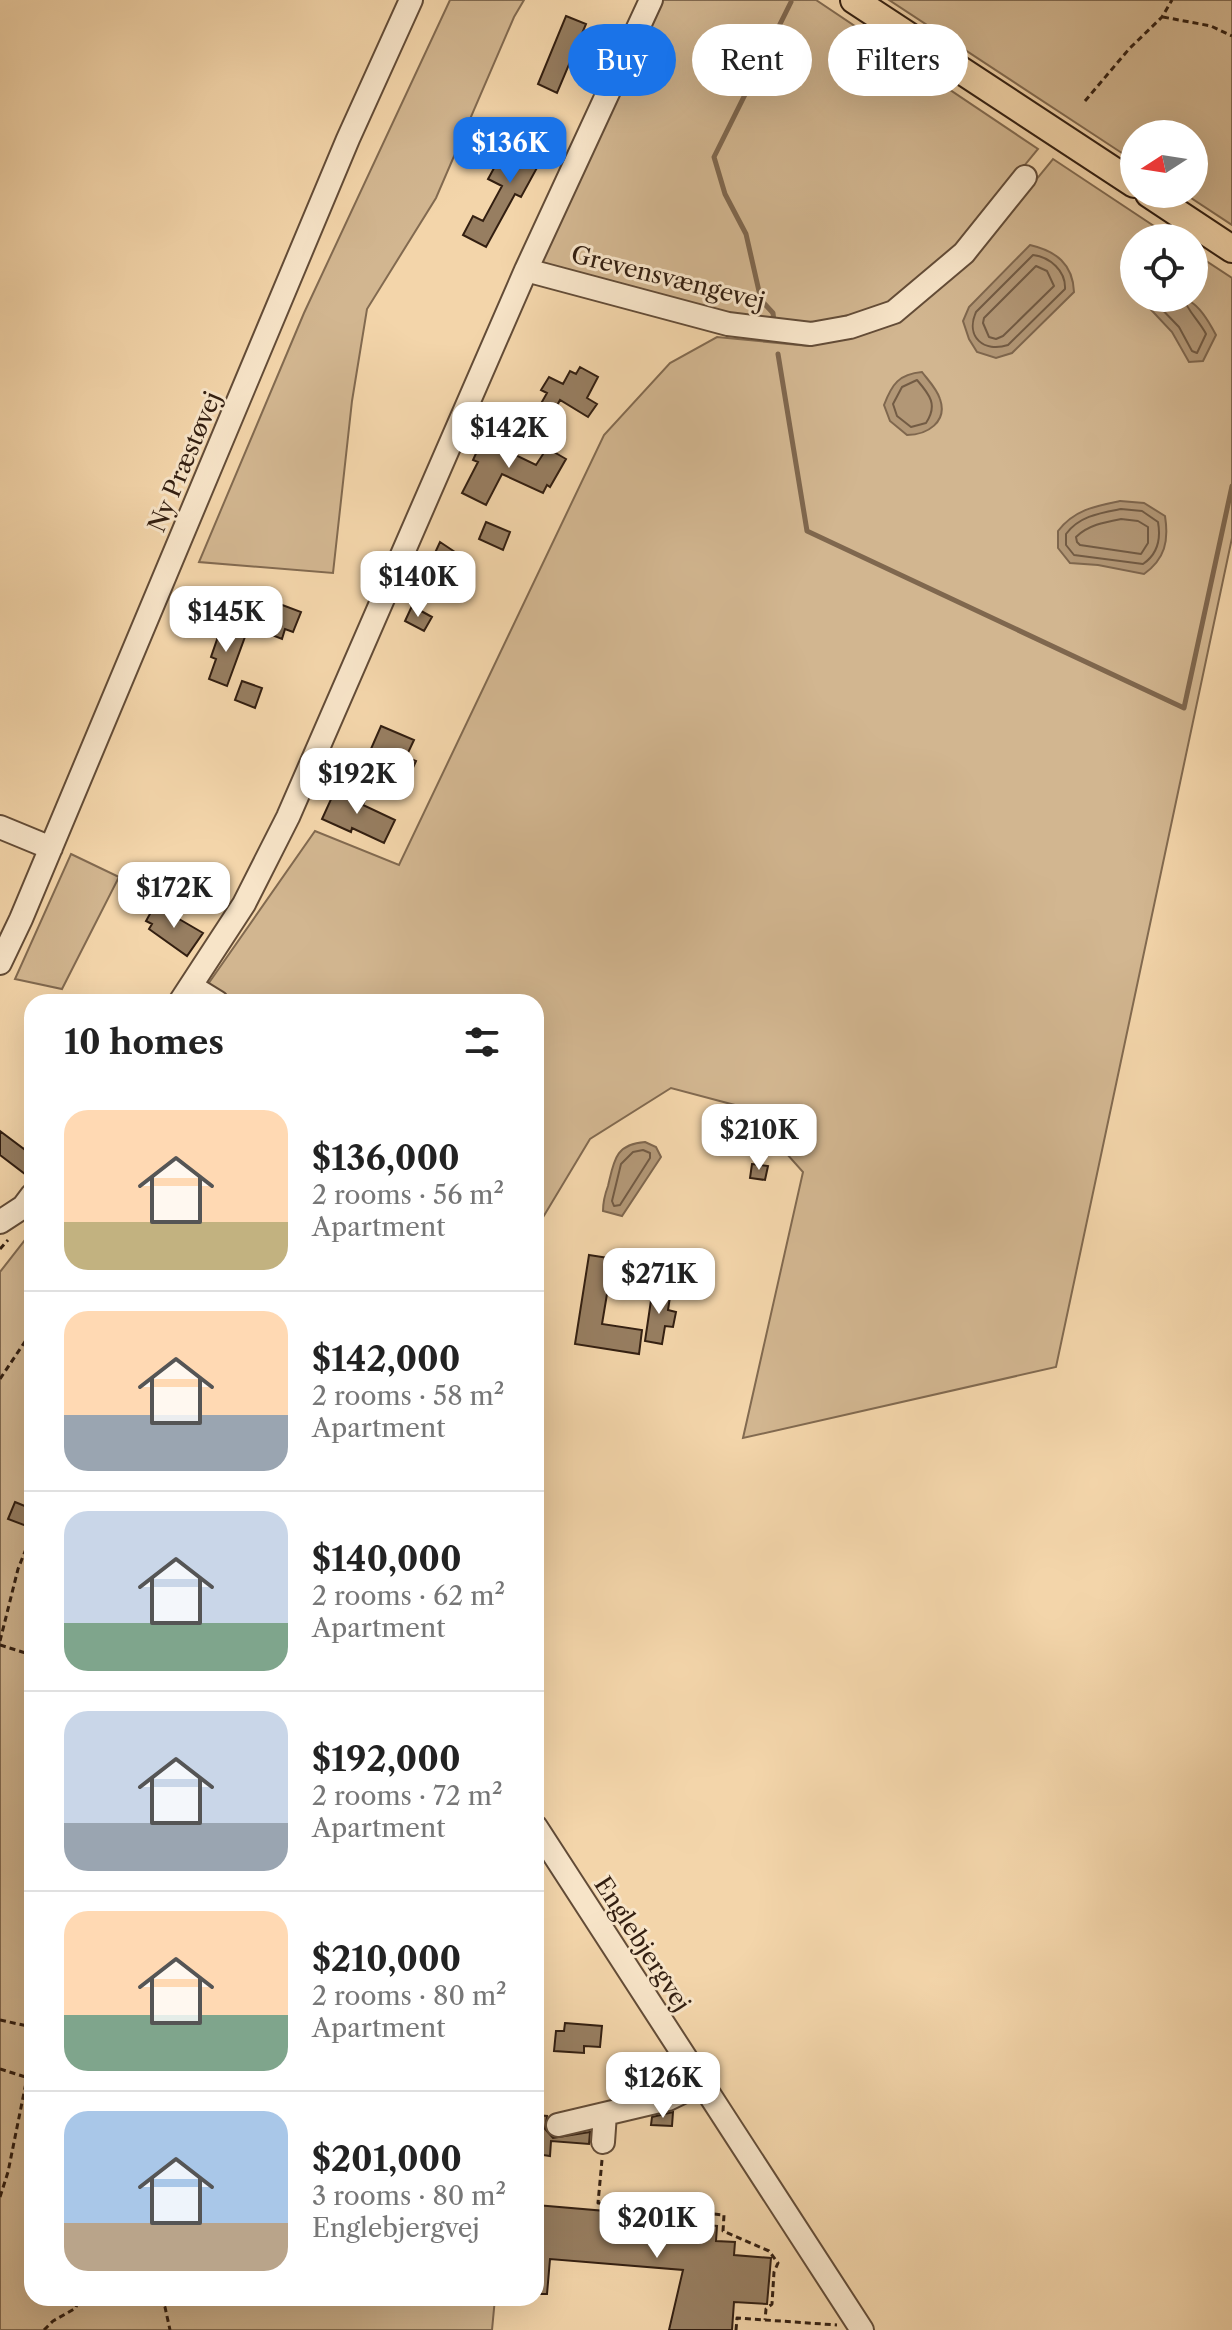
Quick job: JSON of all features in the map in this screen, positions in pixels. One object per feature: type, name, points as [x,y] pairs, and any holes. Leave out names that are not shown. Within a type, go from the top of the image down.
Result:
[{"type":"main road","points":[[854,0],[1120,175]]},
{"type":"main road","points":[[1170,208],[1232,249]]},
{"type":"street","name":"Ny Præstøvej","points":[[0,963],[342,153],[413,0]]},
{"type":"street","name":"Grevensvængevej","points":[[186,994],[244,904],[288,817],[526,270],[651,0]]},
{"type":"street","name":"Grevensvængevej","points":[[526,270],[728,324],[811,334],[850,327],[894,312],[964,253],[1025,177]]},
{"type":"street","points":[[0,827],[51,848]]},
{"type":"street","points":[[0,1222],[24,1206]]},
{"type":"street","name":"Englebjergvej","points":[[544,1839],[861,2328]]},
{"type":"street","points":[[558,2125],[668,2099],[701,2083]]},
{"type":"street","points":[[603,2142],[605,2114]]},
{"type":"path","points":[[1085,101],[1129,49],[1162,17],[1172,0]]},
{"type":"path","points":[[1162,17],[1211,26],[1232,36]]},
{"type":"path","points":[[0,1379],[24,1343]]},
{"type":"path","points":[[24,1554],[1,1630],[0,1643],[24,1652]]},
{"type":"path","points":[[0,2020],[24,2025]]},
{"type":"path","points":[[0,2069],[24,2077]]},
{"type":"path","points":[[0,2197],[24,2101]]},
{"type":"path","points":[[603,2142],[598,2203],[724,2215],[723,2231],[769,2251],[778,2263],[774,2272],[772,2304],[766,2309],[765,2320]]},
{"type":"path","points":[[44,2330],[76,2306]]},
{"type":"path","points":[[164,2306],[170,2330]]},
{"type":"path","points":[[736,2330],[737,2318],[861,2328]]},
{"type":"shaded area","points":[[450,0],[524,0],[436,198],[367,309],[352,401],[333,573],[199,562],[304,313]]},
{"type":"shaded area","points":[[659,0],[816,0],[852,24],[828,24],[828,96],[959,96],[1038,149],[959,245],[888,306],[811,324],[739,316],[540,264],[616,96],[676,96],[676,24],[648,24]]},
{"type":"shaded area","points":[[889,0],[1232,0],[1232,225],[1206,208],[1208,120],[1120,120],[1120,152],[968,52],[968,24],[926,24]]},
{"type":"shaded area","points":[[1053,159],[1120,203],[1120,208],[1127,208],[1151,224],[1120,224],[1120,312],[1208,312],[1208,262],[1232,278],[1232,538],[1056,1367],[743,1438],[803,1172],[746,1108],[671,1088],[590,1139],[544,1216],[544,994],[215,994],[206,987],[315,831],[399,865],[604,435],[670,363],[717,337],[809,346],[890,322],[968,263]]},
{"type":"shaded area","points":[[71,854],[119,877],[62,989],[15,979]]},
{"type":"shaded area","points":[[24,1241],[24,2306],[494,2306],[492,2330],[0,2330],[0,1272]]},
{"type":"water","points":[[1030,245],[1048,251],[1061,260],[1070,274],[1074,292],[1012,353],[996,358],[977,352],[963,321],[969,307]]},
{"type":"water","points":[[1153,312],[1202,312],[1216,335],[1203,361],[1189,362],[1172,332]]},
{"type":"water","points":[[922,372],[939,395],[941,414],[928,430],[907,435],[890,421],[884,405],[897,381]]},
{"type":"water","points":[[1120,501],[1144,503],[1165,516],[1166,541],[1157,562],[1144,574],[1070,563],[1058,548],[1058,531],[1078,514]]},
{"type":"water","points":[[645,1142],[656,1147],[661,1157],[622,1216],[603,1211],[618,1155],[627,1146]]},
{"type":"building","points":[[566,16],[586,24],[568,24],[568,67],[557,93],[538,84]]},
{"type":"building","points":[[533,134],[555,145],[543,166],[539,164],[521,197],[515,194],[486,247],[463,235],[473,216],[483,221],[502,186],[488,179],[505,150],[514,155],[521,143],[527,146]]},
{"type":"building","points":[[580,367],[598,377],[587,398],[597,404],[588,417],[560,400],[547,424],[534,416],[547,393],[541,390],[549,377],[563,384],[570,371],[576,374]]},
{"type":"building","points":[[484,436],[536,465],[547,448],[566,459],[550,487],[547,485],[543,493],[502,474],[486,505],[462,493],[478,462],[473,460]]},
{"type":"building","points":[[486,522],[510,532],[503,550],[479,539]]},
{"type":"building","points":[[440,542],[461,556],[447,589],[423,579]]},
{"type":"building","points":[[269,600],[301,612],[293,632],[285,629],[282,639],[259,630]]},
{"type":"building","points":[[412,606],[432,617],[424,631],[405,621]]},
{"type":"building","points":[[222,625],[246,634],[227,686],[209,679],[216,659],[211,657]]},
{"type":"building","points":[[242,681],[262,688],[255,708],[235,700]]},
{"type":"building","points":[[381,726],[414,740],[406,757],[416,761],[404,788],[378,777],[383,764],[367,758]]},
{"type":"building","points":[[337,786],[365,800],[363,805],[395,820],[384,843],[352,828],[351,832],[322,819]]},
{"type":"building","points":[[155,905],[203,933],[187,956],[149,929],[152,924],[146,921]]},
{"type":"building","points":[[0,1131],[24,1149],[24,1173],[0,1155]]},
{"type":"building","points":[[752,1164],[768,1166],[765,1180],[750,1178]]},
{"type":"building","points":[[589,1255],[654,1265],[650,1288],[609,1282],[602,1324],[642,1330],[639,1354],[575,1344]]},
{"type":"building","points":[[653,1287],[671,1290],[668,1310],[676,1312],[673,1327],[665,1326],[662,1344],[645,1341]]},
{"type":"building","points":[[15,1502],[24,1506],[24,1525],[8,1519]]},
{"type":"building","points":[[565,2023],[602,2026],[600,2047],[584,2046],[584,2053],[554,2051],[556,2031],[564,2031]]},
{"type":"building","points":[[673,2112],[672,2126],[651,2125],[652,2117]]},
{"type":"building","points":[[544,2116],[547,2116],[545,2129],[553,2138],[590,2132],[589,2144],[551,2141],[550,2156],[544,2155]]},
{"type":"building","points":[[544,2206],[617,2212],[616,2217],[717,2226],[716,2241],[735,2242],[734,2255],[771,2258],[767,2304],[734,2302],[732,2330],[669,2330],[683,2270],[550,2259],[547,2294],[544,2294]]},
{"type":"waterway","points":[[774,322],[773,313],[761,300],[746,234],[725,194],[714,157],[791,2]]},
{"type":"waterway","points":[[778,354],[807,531],[1184,708],[1232,486]]}]
